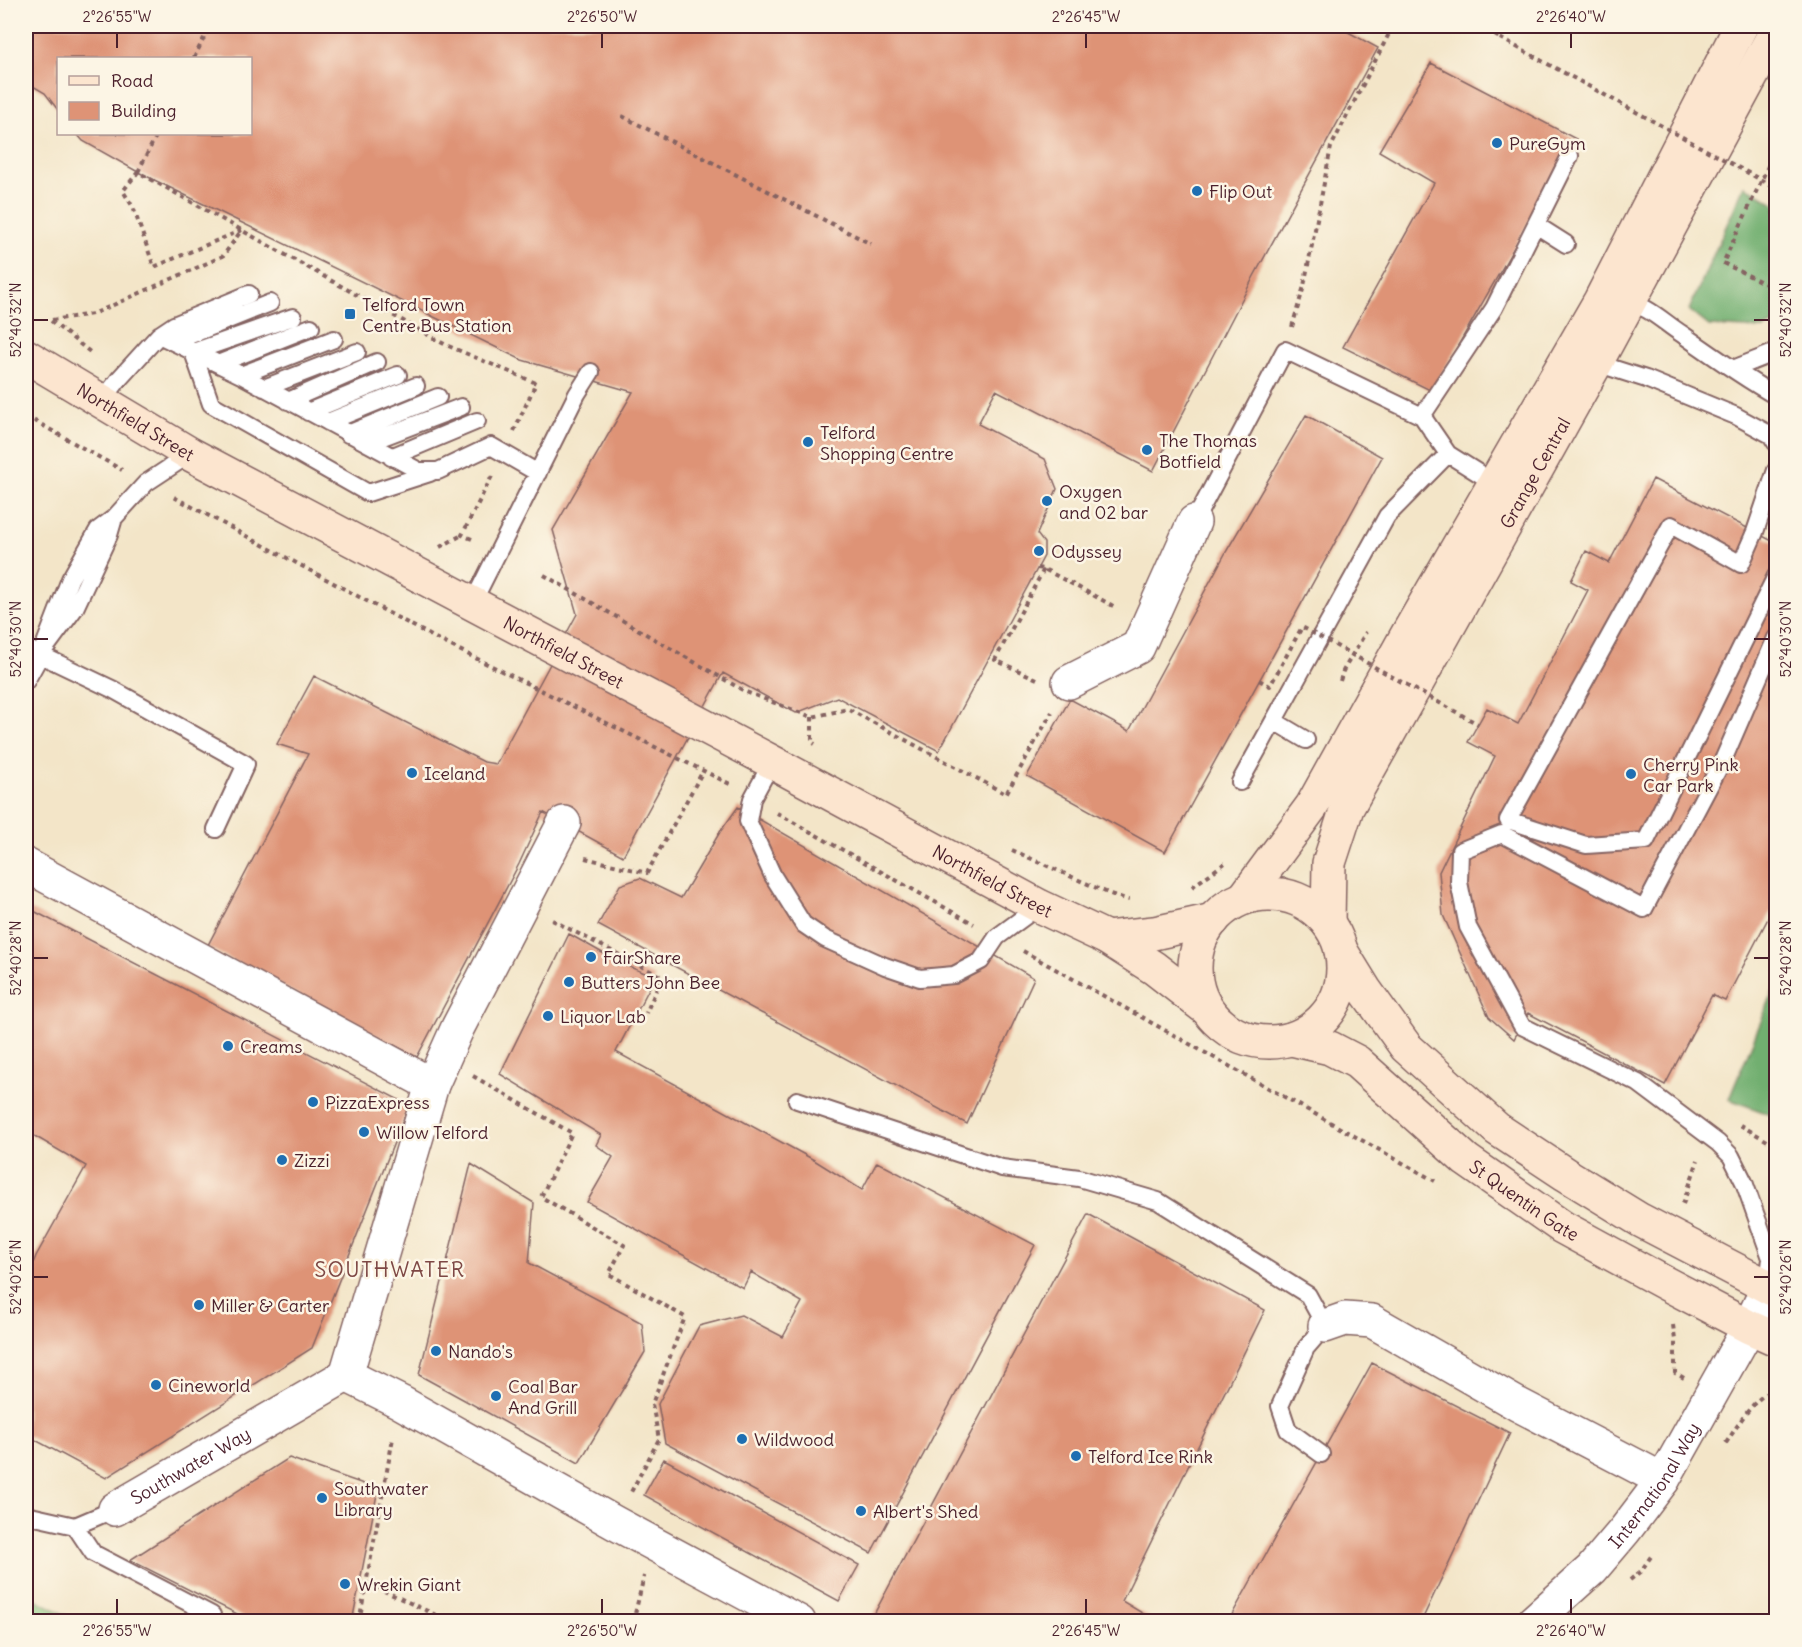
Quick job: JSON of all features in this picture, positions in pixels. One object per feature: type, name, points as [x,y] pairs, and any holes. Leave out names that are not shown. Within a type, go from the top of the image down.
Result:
[{"type":"street","name":"Grange Central","points":[[1244,898],[1312,806],[1508,490],[1596,363],[1615,302],[1741,26]]},
{"type":"street","name":"Grange Central","points":[[1334,937],[1329,863],[1347,808],[1508,490],[1584,329],[1615,302],[1776,31]]},
{"type":"street","name":"Northfield Street","points":[[26,356],[190,454],[1039,906],[1107,938],[1154,968],[1203,1006]]},
{"type":"street","points":[[1066,686],[1138,647],[1194,522]]},
{"type":"street","points":[[558,836],[458,1027],[438,1072],[346,1375],[400,1402],[615,1523],[799,1622]]},
{"type":"street","points":[[26,865],[438,1072]]},
{"type":"street","points":[[1334,937],[1343,969],[1340,988],[1333,1005],[1308,1031],[1291,1039],[1267,1042],[1242,1038],[1221,1025],[1203,1006],[1195,976],[1195,959],[1206,928],[1230,904],[1244,898],[1270,894],[1289,896],[1310,907],[1334,937],[1365,990],[1406,1047],[1497,1129],[1640,1220],[1772,1289]]},
{"type":"street","points":[[1107,938],[1154,933],[1213,920]]},
{"type":"street","name":"St Quentin Gate","points":[[1291,1039],[1330,1048],[1357,1062],[1466,1160],[1562,1227],[1763,1333]]},
{"type":"street","name":"International Way","points":[[1533,1622],[1592,1569],[1625,1530],[1662,1480],[1763,1333],[1772,1289]]},
{"type":"street","points":[[1325,1326],[1345,1319],[1372,1321],[1517,1404],[1662,1480]]},
{"type":"street","name":"Southwater Way","points":[[115,1509],[346,1375]]},
{"type":"lane","points":[[1422,416],[1494,308],[1570,156]]},
{"type":"lane","points":[[1536,225],[1566,244]]},
{"type":"lane","points":[[102,401],[119,379],[166,339],[174,325],[249,294]]},
{"type":"lane","points":[[1615,302],[1652,311],[1677,332],[1776,396]]},
{"type":"lane","points":[[166,339],[270,303]]},
{"type":"lane","points":[[193,352],[293,317]]},
{"type":"lane","points":[[218,364],[311,327]]},
{"type":"lane","points":[[1584,329],[1596,363],[1646,379],[1737,416],[1771,435],[1776,442]]},
{"type":"lane","points":[[166,339],[241,375],[419,471],[438,471]]},
{"type":"lane","points":[[241,375],[334,339]]},
{"type":"lane","points":[[1194,522],[1285,350],[1422,416],[1448,454],[1508,490]]},
{"type":"lane","points":[[193,352],[211,404],[368,493],[438,471],[491,446],[537,473]]},
{"type":"lane","points":[[264,388],[357,352]]},
{"type":"lane","points":[[1733,369],[1776,352]]},
{"type":"lane","points":[[288,401],[377,362]]},
{"type":"lane","points":[[472,604],[577,394],[591,372]]},
{"type":"lane","points":[[308,412],[398,375]]},
{"type":"lane","points":[[328,422],[416,386]]},
{"type":"lane","points":[[348,434],[438,397]]},
{"type":"lane","points":[[366,443],[461,407]]},
{"type":"lane","points":[[391,457],[477,421]]},
{"type":"lane","points":[[26,681],[33,651],[98,530],[114,518],[146,483],[190,454]]},
{"type":"lane","points":[[1240,782],[1387,516],[1448,454]]},
{"type":"lane","points":[[1776,470],[1755,532],[1741,564],[1671,525],[1508,820],[1586,845],[1646,841],[1776,576]]},
{"type":"lane","points":[[1772,1289],[1771,1258],[1744,1182],[1731,1156],[1718,1143],[1638,1083],[1522,1026],[1468,927],[1459,882],[1460,851],[1502,834],[1644,909],[1724,758],[1776,638]]},
{"type":"lane","points":[[33,651],[112,688],[246,764],[216,829]]},
{"type":"lane","points":[[1274,721],[1306,740]]},
{"type":"lane","points":[[772,762],[752,799],[748,821],[773,876],[803,924],[825,939],[885,966],[920,978],[954,975],[981,961],[997,936],[1039,906]]},
{"type":"lane","points":[[797,1100],[1002,1168],[1079,1178],[1158,1201],[1308,1295],[1325,1326],[1306,1348],[1280,1406],[1288,1430],[1321,1454]]},
{"type":"lane","name":"Southwater Way","points":[[75,1526],[115,1509]]},
{"type":"lane","points":[[26,1515],[75,1526],[93,1553],[212,1614]]},
{"type":"path","points":[[194,57],[210,26]]},
{"type":"path","points":[[1285,350],[1304,286],[1331,147],[1393,26]]},
{"type":"path","points":[[1479,26],[1776,188]]},
{"type":"path","points":[[622,116],[871,244]]},
{"type":"path","points":[[156,135],[138,172],[123,191],[133,207],[154,267],[242,230]]},
{"type":"path","points":[[1776,149],[1723,262],[1776,289]]},
{"type":"path","points":[[1733,166],[1739,156]]},
{"type":"path","points":[[138,172],[446,345],[536,382],[504,453],[462,535],[472,539]]},
{"type":"path","points":[[51,321],[93,314],[224,256],[242,230]]},
{"type":"path","points":[[26,416],[439,640],[728,782],[752,799],[1440,1184]]},
{"type":"path","points":[[1037,568],[1044,569],[1124,611]]},
{"type":"path","points":[[544,575],[746,692],[812,717],[848,709],[1006,794],[1066,686],[995,660],[1044,569]]},
{"type":"path","points":[[1260,680],[1270,686],[1302,627],[1478,724]]},
{"type":"path","points":[[1339,684],[1343,671],[1368,629]]},
{"type":"path","points":[[1439,704],[1445,693]]},
{"type":"path","points":[[812,717],[813,742],[823,748]]},
{"type":"path","points":[[558,836],[647,873],[704,770]]},
{"type":"path","points":[[1012,849],[1110,894],[1138,903]]},
{"type":"path","points":[[1187,889],[1197,885],[1233,857]]},
{"type":"path","points":[[522,905],[662,977],[646,1013]]},
{"type":"path","points":[[438,1072],[572,1133],[541,1197],[624,1245],[609,1274],[686,1317],[652,1404],[659,1439],[615,1523]]},
{"type":"path","points":[[1776,1145],[1776,1152]]},
{"type":"path","points":[[1668,1318],[1674,1325],[1676,1340],[1675,1373]]},
{"type":"path","points":[[1748,1410],[1770,1391],[1776,1391]]},
{"type":"path","points":[[359,1622],[400,1402]]},
{"type":"path","points":[[633,1622],[653,1543]]},
{"type":"path","points":[[366,1583],[451,1622]]},
{"type":"green space","points":[[1744,186],[1776,204],[1776,323],[1764,329],[1709,326],[1689,310]]},
{"type":"green space","points":[[1776,985],[1776,1117],[1729,1099]]},
{"type":"green space","points":[[26,1594],[76,1621],[26,1621]]},
{"type":"building","name":"Telford Shopping Centre","points":[[26,26],[1337,26],[1378,48],[1253,278],[1153,471],[996,390],[978,424],[1045,459],[1057,489],[1037,534],[1044,543],[1044,556],[939,751],[837,697],[796,713],[723,673],[623,856],[543,812],[519,864],[417,1057],[207,947],[308,754],[277,744],[314,676],[484,762],[496,764],[577,614],[553,530],[633,392],[522,360],[138,172],[83,141],[78,135],[252,135],[252,57],[57,57],[57,109],[45,93],[26,82]]},
{"type":"building","points":[[1431,63],[1576,139],[1432,391],[1343,347],[1434,183],[1379,151]]},
{"type":"building","points":[[1306,415],[1382,457],[1165,852],[1027,776],[1070,699],[1129,731],[1226,552]]},
{"type":"building","name":"Cherry Pink Car Park","points":[[1653,479],[1776,543],[1776,903],[1725,1001],[1712,995],[1665,1085],[1528,1013],[1514,1039],[1489,1017],[1443,915],[1439,872],[1495,756],[1468,742],[1487,708],[1518,724],[1588,590],[1571,581],[1586,551],[1609,563]]},
{"type":"building","points":[[738,807],[1034,978],[967,1124],[598,925],[620,885],[640,878],[681,898],[720,832]]},
{"type":"building","points":[[26,907],[409,1105],[312,1348],[106,1478],[26,1435],[26,1281],[36,1256],[86,1166],[26,1131]]},
{"type":"building","points":[[569,934],[622,964],[655,977],[616,1052],[814,1160],[862,1190],[877,1162],[1035,1245],[871,1553],[665,1443],[658,1404],[699,1326],[741,1315],[783,1337],[802,1302],[751,1272],[743,1288],[587,1202],[613,1157],[596,1145],[601,1135],[500,1074]]},
{"type":"building","points":[[471,1164],[534,1203],[529,1263],[642,1323],[645,1352],[579,1463],[419,1375]]},
{"type":"building","name":"Telford Ice Rink","points":[[1088,1214],[1265,1310],[1122,1601],[1157,1622],[878,1622],[872,1618]]},
{"type":"building","points":[[1372,1363],[1510,1433],[1421,1622],[1228,1622]]},
{"type":"building","points":[[289,1458],[378,1489],[352,1622],[253,1622],[130,1560]]},
{"type":"building","points":[[664,1459],[859,1565],[839,1601],[644,1495]]},
{"type":"place","name":"PureGym","points":[[1497,143]]},
{"type":"place","name":"Flip Out","points":[[1197,191]]},
{"type":"place","name":"Telford Town Centre Bus Station","points":[[350,314]]},
{"type":"place","name":"Telford Shopping Centre","points":[[808,442]]},
{"type":"place","name":"The Thomas Botfield","points":[[1147,450]]},
{"type":"place","name":"Oxygen and 02 bar","points":[[1047,501]]},
{"type":"place","name":"Odyssey","points":[[1039,551]]},
{"type":"place","name":"Iceland","points":[[412,773]]},
{"type":"place","name":"Cherry Pink Car Park","points":[[1631,774]]},
{"type":"place","name":"FairShare","points":[[591,957]]},
{"type":"place","name":"Butters John Bee","points":[[569,982]]},
{"type":"place","name":"Liquor Lab","points":[[548,1016]]},
{"type":"place","name":"Creams","points":[[228,1046]]},
{"type":"place","name":"PizzaExpress","points":[[313,1102]]},
{"type":"place","name":"Willow Telford","points":[[364,1132]]},
{"type":"place","name":"Zizzi","points":[[282,1160]]},
{"type":"place","name":"Miller & Carter","points":[[199,1305]]},
{"type":"place","name":"Nando's","points":[[436,1351]]},
{"type":"place","name":"Cineworld","points":[[156,1385]]},
{"type":"place","name":"Coal Bar And Grill","points":[[496,1396]]},
{"type":"place","name":"Wildwood","points":[[742,1439]]},
{"type":"place","name":"Telford Ice Rink","points":[[1076,1456]]},
{"type":"place","name":"Southwater Library","points":[[322,1498]]},
{"type":"place","name":"Albert's Shed","points":[[861,1511]]},
{"type":"place","name":"Wrekin Giant","points":[[345,1584]]},
{"type":"district","name":"SOUTHWATER","points":[[390,1269]]}]
